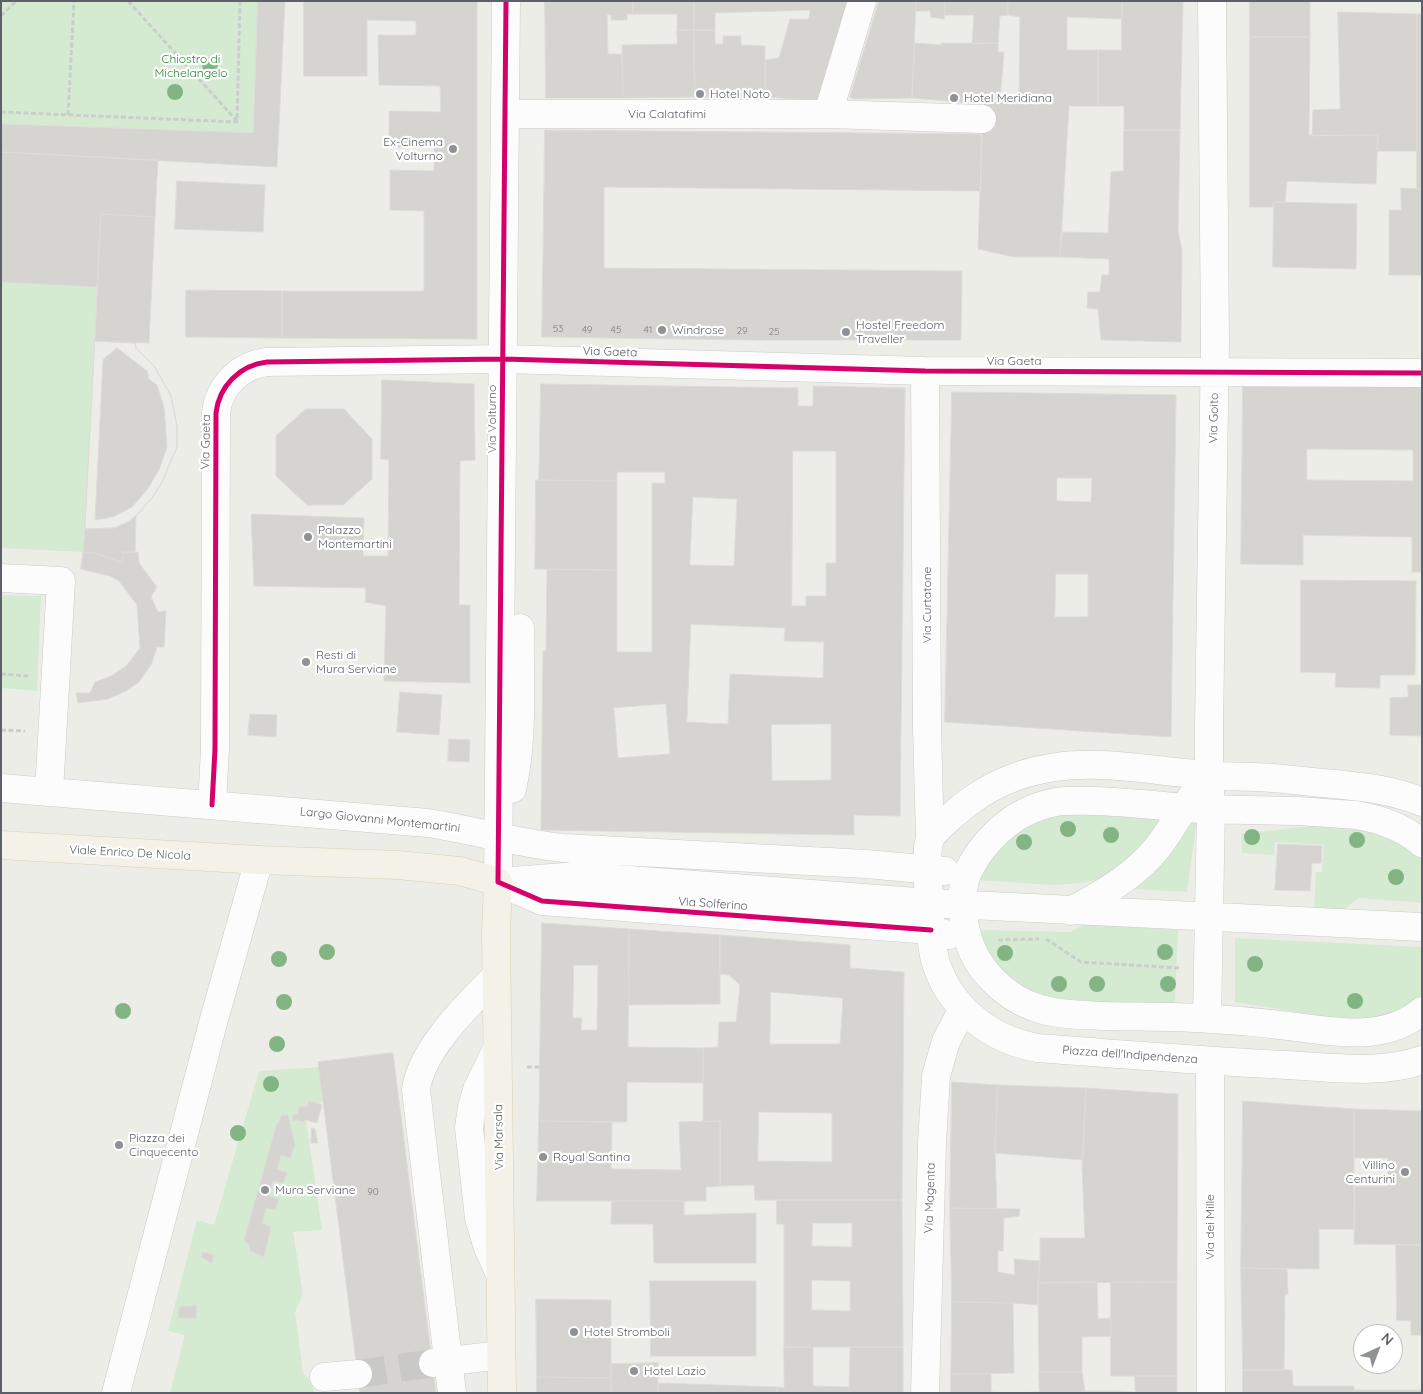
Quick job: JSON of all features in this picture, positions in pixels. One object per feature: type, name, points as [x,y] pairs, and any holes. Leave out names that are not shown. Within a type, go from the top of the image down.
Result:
[{"type":"main road","name":"Viale Enrico De Nicola","points":[[1,845],[259,860]]},
{"type":"main road","points":[[259,860],[441,869],[460,871],[498,882]]},
{"type":"main road","name":"Via Marsala","points":[[498,882],[496,976],[502,1393]]},
{"type":"street","name":"Via Volturno","points":[[500,837],[498,798],[512,359],[513,114],[506,1]]},
{"type":"street","name":"Via Volturno","points":[[513,114],[523,1]]},
{"type":"street","points":[[828,114],[862,1]]},
{"type":"street","name":"Via Goito","points":[[1209,776],[1215,371],[1212,1]]},
{"type":"street","name":"Via Calatafimi","points":[[513,114],[828,114],[982,119]]},
{"type":"street","name":"Via Gaeta","points":[[212,805],[215,749],[216,413],[222,391],[240,372],[259,363],[512,359],[925,371],[1422,373]]},
{"type":"street","name":"Via Curtatone","points":[[925,371],[927,707],[930,839]]},
{"type":"street","points":[[1,578],[61,582],[49,792]]},
{"type":"street","points":[[930,839],[972,799],[1000,783],[1026,774],[1056,767],[1088,765],[1209,776],[1256,777],[1361,786],[1392,791],[1422,802]]},
{"type":"street","points":[[1071,911],[1105,892],[1141,866],[1167,836],[1183,808],[1209,776]]},
{"type":"street","points":[[1207,1018],[1211,809],[1209,776]]},
{"type":"street","points":[[1,788],[212,805]]},
{"type":"street","points":[[1422,843],[1393,824],[1356,815],[1183,808],[1080,801],[1057,802],[1045,804],[1025,812],[994,835],[978,853],[966,873],[962,904],[968,941],[978,962],[994,981],[1015,998],[1033,1007],[1080,1015],[1207,1018],[1357,1033],[1371,1032],[1398,1025],[1422,1011]]},
{"type":"street","name":"Largo Giovanni Montemartini","points":[[212,805],[428,823],[500,837]]},
{"type":"street","points":[[498,882],[500,837],[535,845],[563,848],[927,869],[966,873]]},
{"type":"street","name":"Via Solferino","points":[[500,837],[578,876]]},
{"type":"street","name":"Piazza dell'Indipendenza","points":[[930,839],[927,869],[930,930],[938,970],[952,995],[963,1009],[997,1035],[1030,1047],[1210,1061],[1368,1068],[1408,1064],[1422,1060]]},
{"type":"street","points":[[116,1393],[259,860]]},
{"type":"street","name":"Via Solferino","points":[[498,882],[578,876],[929,903]]},
{"type":"street","name":"Via Solferino","points":[[498,882],[542,901],[930,930],[968,941]]},
{"type":"street","points":[[929,903],[1422,927]]},
{"type":"street","points":[[452,1393],[440,1362],[417,1081],[422,1066],[435,1046],[463,1011],[496,976]]},
{"type":"street","name":"Via Magenta","points":[[925,1393],[932,1143],[936,1076],[943,1049],[963,1009]]},
{"type":"street","name":"Via dei Mille","points":[[1210,1061],[1211,1393]]},
{"type":"street","points":[[440,1362],[501,1355]]},
{"type":"street","points":[[324,1377],[358,1374]]},
{"type":"path","points":[[1,16],[16,1]]},
{"type":"path","points":[[68,115],[74,1]]},
{"type":"path","points":[[128,1],[237,122]]},
{"type":"path","points":[[237,122],[240,1]]},
{"type":"path","points":[[1,112],[237,122]]},
{"type":"path","points":[[1,730],[31,731]]},
{"type":"path","points":[[968,941],[1046,939],[1081,962],[1208,969]]},
{"type":"green space","name":"Chiostro di Michelangelo","points":[[1,1],[258,1],[253,133],[1,124]]},
{"type":"green space","points":[[1,282],[97,287],[83,552],[1,548]]},
{"type":"green space","points":[[1,595],[41,596],[37,691],[1,688]]},
{"type":"green space","points":[[1052,813],[1162,816],[1142,850],[1102,879],[1055,885],[976,880],[983,868],[1013,832]]},
{"type":"green space","points":[[1186,820],[1197,820],[1187,892],[1132,889]]},
{"type":"green space","points":[[1327,824],[1382,832],[1419,856],[1422,859],[1422,903],[1359,898],[1343,910],[1314,908],[1316,872],[1322,872],[1324,845],[1275,842],[1274,855],[1242,853],[1241,834]]},
{"type":"green space","points":[[1085,924],[1178,930],[1175,1003],[1094,1003],[1051,999],[1024,991],[989,964],[979,930],[1070,932]]},
{"type":"green space","points":[[1235,938],[1422,947],[1422,995],[1399,1013],[1351,1021],[1235,1002]]},
{"type":"green space","points":[[319,1067],[324,1099],[306,1120],[322,1230],[293,1232],[303,1294],[295,1312],[303,1373],[312,1382],[314,1393],[170,1393],[185,1335],[168,1331],[197,1220],[214,1225],[259,1071]]},
{"type":"building","points":[[258,1],[285,1],[277,167],[1,152],[1,124],[253,133]]},
{"type":"building","points":[[304,1],[477,1],[477,339],[282,338],[282,291],[424,291],[424,211],[390,210],[390,170],[434,171],[434,147],[389,147],[389,111],[441,112],[440,86],[379,85],[378,35],[416,35],[416,21],[367,20],[367,76],[304,76]]},
{"type":"building","points":[[545,1],[633,1],[633,14],[627,14],[627,20],[611,20],[611,15],[607,15],[608,54],[622,54],[623,98],[546,98]]},
{"type":"building","points":[[633,1],[694,1],[694,30],[677,30],[677,14],[633,14]]},
{"type":"building","points":[[694,1],[848,1],[817,100],[765,97],[765,60],[779,58],[790,19],[809,19],[810,10],[715,13],[715,30],[694,30]]},
{"type":"building","points":[[879,1],[916,1],[912,98],[854,99],[850,97]]},
{"type":"building","points":[[916,1],[945,1],[944,19],[931,17],[930,11],[916,11]]},
{"type":"building","points":[[945,1],[1008,1],[1008,15],[1000,16],[998,43],[972,44],[974,15],[945,15]]},
{"type":"building","points":[[1008,1],[1122,1],[1122,19],[1067,17],[1067,50],[1098,50],[1098,106],[1069,106],[1060,257],[1014,257],[978,249],[983,104],[1019,96],[1020,17],[1008,15]]},
{"type":"building","points":[[1122,1],[1183,1],[1180,130],[1124,130],[1124,106],[1098,106],[1098,50],[1121,50]]},
{"type":"building","points":[[1250,1],[1310,1],[1310,37],[1250,37]]},
{"type":"building","points":[[1338,12],[1417,14],[1417,151],[1377,151],[1378,135],[1312,136],[1313,110],[1340,109]]},
{"type":"building","points":[[1417,14],[1422,14],[1422,189],[1417,189]]},
{"type":"building","points":[[677,30],[694,30],[695,97],[623,98],[622,45],[677,44]]},
{"type":"building","points":[[694,30],[715,30],[715,44],[723,44],[723,36],[741,36],[741,45],[765,46],[765,97],[695,97]]},
{"type":"building","points":[[1250,37],[1310,37],[1309,135],[1378,135],[1376,184],[1287,181],[1285,202],[1274,202],[1274,207],[1250,207]]},
{"type":"building","points":[[915,43],[942,45],[942,43],[998,43],[998,52],[1004,52],[1000,100],[983,104],[912,98]]},
{"type":"building","points":[[545,130],[981,134],[981,191],[604,187],[604,268],[962,271],[961,340],[751,340],[542,337]]},
{"type":"building","points":[[1124,130],[1180,130],[1178,231],[1182,250],[1181,342],[1101,340],[1098,309],[1087,308],[1088,292],[1100,292],[1102,275],[1109,275],[1109,259],[1060,257],[1061,232],[1108,233],[1111,172],[1123,171]]},
{"type":"building","points":[[1,152],[158,160],[155,217],[101,214],[97,287],[1,282]]},
{"type":"building","points":[[177,181],[265,185],[263,232],[175,229]]},
{"type":"building","points":[[1401,188],[1422,189],[1422,275],[1389,275],[1389,210],[1401,210]]},
{"type":"building","points":[[1274,202],[1357,204],[1356,269],[1273,267]]},
{"type":"building","points":[[101,214],[155,217],[149,343],[95,341]]},
{"type":"building","points":[[186,290],[282,291],[282,338],[186,337]]},
{"type":"building","points":[[95,341],[135,343],[136,348],[154,366],[171,396],[177,426],[177,447],[162,482],[152,498],[136,516],[114,528],[85,529]],"holes":[[[117,348],[147,371],[149,379],[157,385],[164,407],[167,447],[159,470],[147,490],[132,507],[113,517],[95,520],[103,360]]]},
{"type":"building","points":[[95,341],[135,343],[136,348],[154,366],[171,396],[177,426],[177,447],[162,482],[152,498],[136,516],[114,528],[85,529]]},
{"type":"building","name":"Palazzo Montemartini","points":[[382,380],[474,384],[475,460],[460,461],[459,605],[470,605],[470,683],[384,681],[386,606],[365,602],[366,588],[254,586],[251,514],[364,518],[363,556],[388,556],[389,460],[381,459]]},
{"type":"building","points":[[541,384],[798,388],[798,406],[813,406],[813,386],[905,388],[900,816],[854,815],[854,835],[541,830],[543,651],[546,651],[547,569],[617,570],[617,652],[652,652],[652,483],[665,483],[665,472],[617,472],[617,481],[539,480]],"holes":[[[793,451],[836,451],[836,563],[826,563],[826,596],[806,596],[806,606],[792,606]],[[693,497],[737,499],[734,566],[690,565]],[[691,624],[785,628],[784,641],[824,642],[823,678],[730,674],[728,724],[687,722]],[[666,704],[670,754],[618,758],[614,708]],[[831,724],[831,780],[772,781],[771,725]]]},
{"type":"building","points":[[1243,385],[1422,387],[1422,572],[1412,572],[1412,537],[1303,535],[1303,565],[1241,564]],"holes":[[[1307,449],[1413,450],[1413,481],[1307,480]]]},
{"type":"building","points":[[952,392],[1176,395],[1171,737],[945,722]],"holes":[[[1057,478],[1092,478],[1091,502],[1057,501]],[[1056,574],[1088,574],[1088,617],[1055,617]]]},
{"type":"building","points":[[306,409],[344,409],[372,439],[372,479],[343,505],[307,505],[276,476],[276,436]]},
{"type":"building","points":[[536,480],[617,481],[617,570],[535,569]]},
{"type":"building","points":[[136,516],[135,552],[123,552],[122,562],[94,553],[83,552],[85,529],[114,528]]},
{"type":"building","points":[[83,552],[94,553],[122,562],[123,552],[138,552],[139,563],[157,587],[151,597],[158,612],[166,611],[164,647],[157,647],[151,665],[139,682],[126,691],[108,699],[78,703],[76,693],[90,693],[95,682],[111,676],[126,666],[140,648],[137,605],[119,581],[110,576],[81,569]]},
{"type":"building","points":[[1301,580],[1416,581],[1415,675],[1380,675],[1380,688],[1335,687],[1336,673],[1301,672]]},
{"type":"building","points":[[1408,685],[1422,685],[1422,736],[1390,735],[1390,698],[1408,697]]},
{"type":"building","points":[[400,692],[442,695],[439,735],[397,732]]},
{"type":"building","points":[[250,714],[277,715],[276,737],[248,735]]},
{"type":"building","points":[[449,739],[470,740],[469,762],[448,761]]},
{"type":"building","points":[[1278,844],[1322,846],[1321,863],[1312,863],[1310,891],[1275,890]]},
{"type":"building","points":[[542,923],[629,929],[628,1047],[703,1048],[703,1083],[627,1082],[627,1122],[539,1121]],"holes":[[[574,965],[598,965],[597,1030],[581,1030],[582,1018],[573,1018]]]},
{"type":"building","points":[[629,929],[720,935],[720,1004],[629,1005]]},
{"type":"building","points":[[720,935],[850,945],[850,968],[904,972],[902,1200],[755,1200],[754,1185],[720,1186],[720,1121],[703,1122],[703,1048],[718,1047],[719,1022],[736,1022],[740,985],[729,975],[720,974]],"holes":[[[771,992],[843,998],[840,1044],[770,1044]],[[759,1112],[832,1113],[832,1162],[758,1161]]]},
{"type":"building","points":[[393,1053],[436,1393],[360,1393],[318,1062]]},
{"type":"building","points":[[952,1082],[998,1085],[995,1153],[997,1209],[950,1208]]},
{"type":"building","points":[[998,1085],[1086,1088],[1083,1160],[995,1153]]},
{"type":"building","points":[[1086,1088],[1178,1094],[1177,1282],[1038,1283],[1040,1238],[1085,1238],[1082,1169]]},
{"type":"building","points":[[309,1101],[322,1105],[317,1123],[306,1120],[302,1122],[298,1120],[292,1121],[293,1115],[298,1114],[299,1107],[308,1106]]},
{"type":"building","points":[[1243,1101],[1354,1109],[1354,1229],[1319,1229],[1319,1269],[1241,1268]]},
{"type":"building","name":"Villino Centurini","points":[[1354,1109],[1422,1111],[1422,1245],[1354,1244],[1355,1186],[1388,1186],[1388,1158],[1354,1158]]},
{"type":"building","name":"Mura Serviane","points":[[288,1115],[295,1145],[290,1158],[281,1155],[277,1169],[287,1173],[283,1183],[273,1181],[269,1196],[279,1199],[275,1210],[266,1208],[262,1223],[271,1227],[264,1257],[250,1251],[249,1245],[244,1241],[277,1123],[279,1123],[281,1116]]},
{"type":"building","points":[[539,1121],[612,1122],[611,1169],[681,1170],[679,1122],[720,1121],[720,1186],[706,1187],[706,1201],[537,1201]]},
{"type":"building","points":[[312,1128],[315,1129],[318,1143],[311,1143]]},
{"type":"building","points":[[777,1200],[902,1200],[903,1347],[784,1347],[784,1224],[777,1224]],"holes":[[[813,1223],[852,1223],[852,1247],[812,1246]],[[812,1280],[850,1281],[850,1311],[812,1310]]]},
{"type":"building","points":[[612,1201],[684,1201],[684,1215],[756,1213],[756,1263],[654,1263],[653,1224],[611,1224]]},
{"type":"building","points":[[950,1208],[1020,1209],[1019,1216],[1004,1218],[1003,1251],[998,1251],[998,1272],[1015,1275],[1014,1259],[1040,1261],[1038,1305],[952,1302]]},
{"type":"building","points":[[1396,1245],[1422,1245],[1422,1335],[1411,1335],[1411,1321],[1397,1320]]},
{"type":"building","points":[[203,1252],[214,1255],[212,1263],[201,1257]]},
{"type":"building","points":[[1241,1268],[1287,1269],[1288,1294],[1285,1294],[1284,1370],[1243,1370]]},
{"type":"building","points":[[650,1281],[756,1281],[756,1356],[651,1356]]},
{"type":"building","points":[[1097,1282],[1098,1319],[1111,1318],[1111,1336],[1082,1337],[1082,1372],[1039,1372],[1038,1283]]},
{"type":"building","points":[[1111,1282],[1177,1282],[1177,1376],[1111,1376]]},
{"type":"building","name":"Hotel Stromboli","points":[[536,1299],[611,1300],[611,1378],[537,1377]]},
{"type":"building","points":[[952,1302],[1013,1303],[1014,1373],[951,1374]]},
{"type":"building","points":[[197,1306],[196,1318],[178,1318],[179,1307]]},
{"type":"building","points":[[1422,1344],[1422,1393],[1354,1393],[1354,1390],[1421,1390]]},
{"type":"building","points":[[784,1347],[813,1347],[813,1386],[849,1387],[850,1347],[903,1347],[903,1393],[777,1393],[777,1387],[784,1388]]},
{"type":"building","name":"Hotel Lazio","points":[[658,1363],[658,1393],[611,1393],[611,1364]]},
{"type":"building","points":[[1243,1370],[1292,1370],[1293,1386],[1354,1386],[1354,1393],[1243,1393]]},
{"type":"building","points":[[1039,1372],[1082,1372],[1085,1391],[1117,1391],[1118,1393],[1007,1393],[1039,1392]]},
{"type":"building","points":[[951,1374],[991,1374],[991,1392],[1007,1393],[951,1393]]},
{"type":"building","points":[[1135,1376],[1177,1376],[1177,1393],[1118,1393],[1117,1391],[1135,1392]]},
{"type":"building","points":[[537,1377],[611,1378],[611,1393],[537,1393]]},
{"type":"building","points":[[658,1383],[777,1387],[777,1393],[658,1393]]},
{"type":"tunnel","points":[[358,1374],[433,1363]]},
{"type":"cycle path","points":[[506,1],[498,882],[542,901],[931,930]]},
{"type":"cycle path","points":[[212,805],[215,749],[216,413],[221,394],[226,386],[232,378],[248,367],[267,362],[503,359],[925,371],[1422,373]]},
{"type":"place","name":"Hotel Noto","points":[[700,94]]},
{"type":"place","name":"Hotel Meridiana","points":[[954,98]]},
{"type":"place","name":"Ex-Cinema Volturno","points":[[453,149]]},
{"type":"place","name":"Windrose","points":[[662,330]]},
{"type":"place","name":"Hostel Freedom Traveller","points":[[846,332]]},
{"type":"place","name":"Palazzo Montemartini","points":[[308,537]]},
{"type":"place","name":"Resti di Mura Serviane","points":[[306,662]]},
{"type":"place","name":"Piazza dei Cinquecento","points":[[119,1145]]},
{"type":"place","name":"Royal Santina","points":[[543,1157]]},
{"type":"place","name":"Villino Centurini","points":[[1405,1172]]},
{"type":"place","name":"Mura Serviane","points":[[265,1190]]},
{"type":"place","name":"Hotel Stromboli","points":[[574,1332]]},
{"type":"place","name":"Hotel Lazio","points":[[634,1371]]}]
